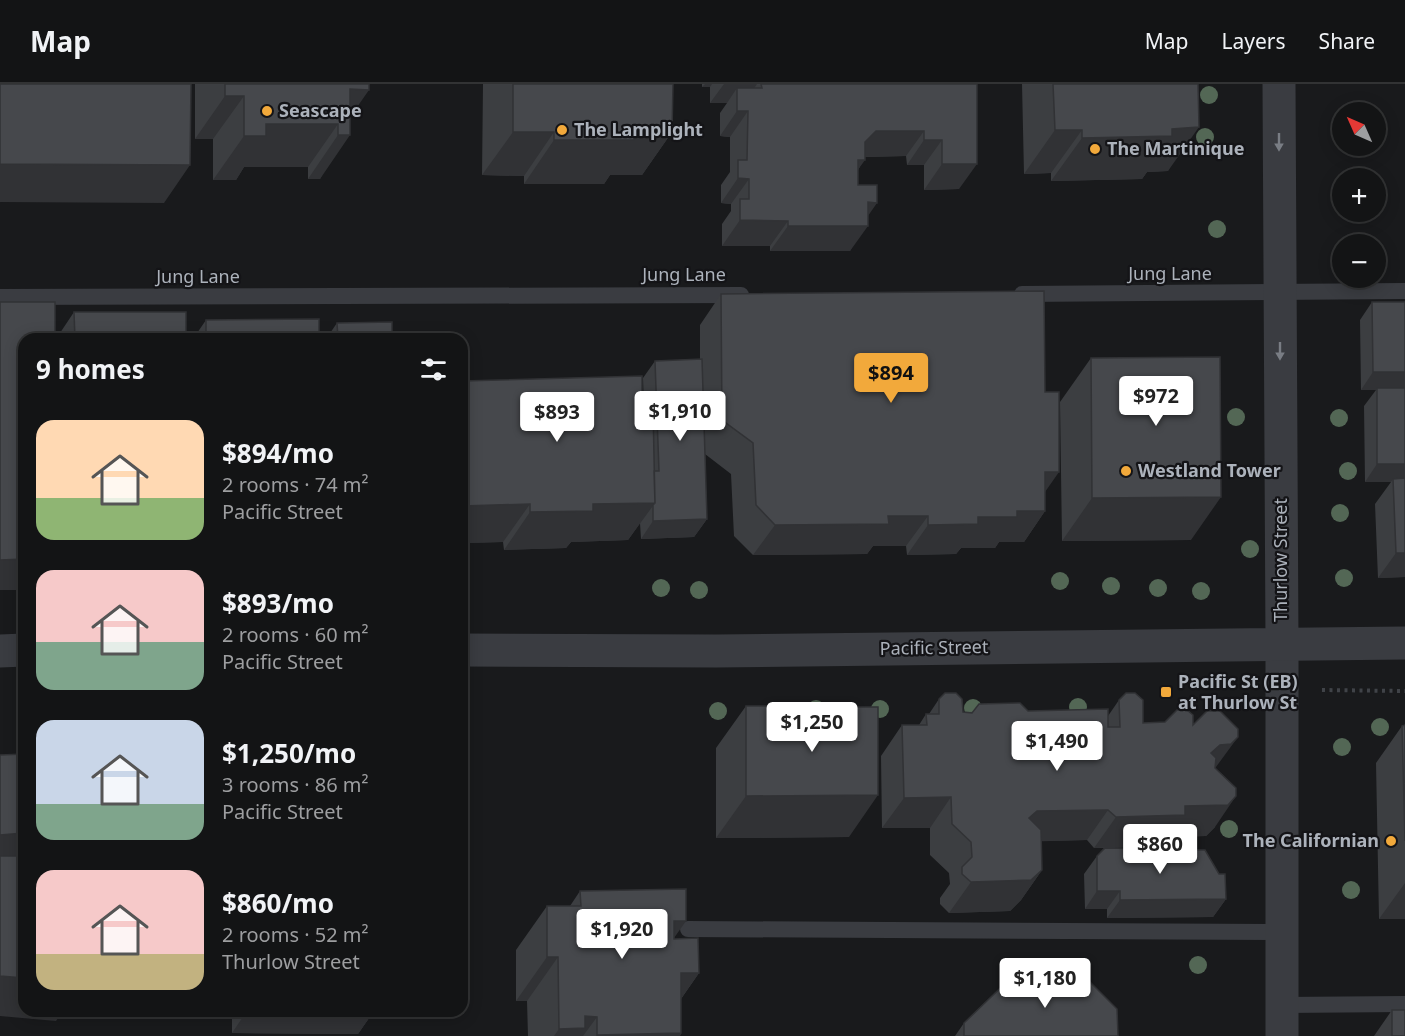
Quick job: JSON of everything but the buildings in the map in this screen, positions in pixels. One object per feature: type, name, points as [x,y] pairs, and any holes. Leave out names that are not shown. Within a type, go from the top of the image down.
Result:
[{"type":"street","name":"Thurlow Street","points":[[1279,84],[1282,1021]]},
{"type":"street","name":"Pacific Street","points":[[468,650],[716,651],[1405,643]]},
{"type":"street","points":[[0,651],[18,650]]},
{"type":"lane","name":"Jung Lane","points":[[1003,294],[1405,291]]},
{"type":"lane","name":"Jung Lane","points":[[0,297],[755,295]]},
{"type":"lane","points":[[688,929],[1282,932]]},
{"type":"lane","points":[[1282,1021],[1405,1004]]},
{"type":"path","points":[[1327,691],[1405,690]]},
{"type":"place","name":"Seascape","points":[[267,111]]},
{"type":"place","name":"The Lamplight","points":[[562,130]]},
{"type":"place","name":"The Martinique","points":[[1095,149]]},
{"type":"place","name":"Westland Tower","points":[[1126,471]]},
{"type":"place","name":"Pacific St (EB) at Thurlow St","points":[[1166,692]]},
{"type":"place","name":"The Californian","points":[[1391,841]]}]
